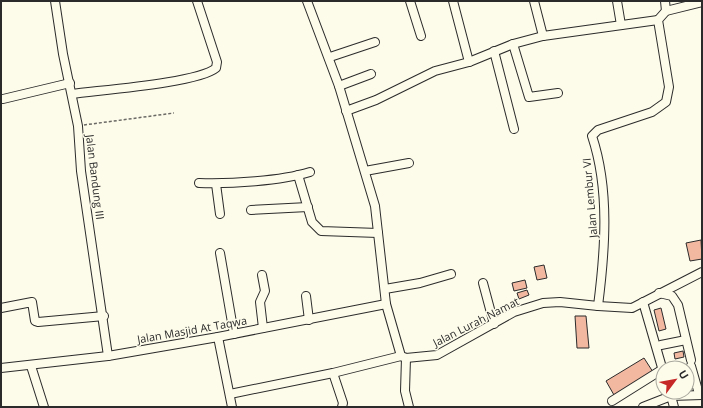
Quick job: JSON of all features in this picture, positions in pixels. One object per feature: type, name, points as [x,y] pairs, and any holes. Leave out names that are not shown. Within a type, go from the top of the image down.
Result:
[{"type":"street","name":"Jalan Bandung III","points":[[55,1],[63,54],[78,126],[82,171],[104,316],[108,356]]},
{"type":"street","points":[[72,94],[187,79],[211,72],[216,68],[216,62],[197,1]]},
{"type":"street","points":[[307,1],[330,56],[366,171],[375,206],[386,304],[403,357],[405,392],[410,407]]},
{"type":"street","points":[[410,1],[421,36]]},
{"type":"street","points":[[453,1],[469,62]]},
{"type":"street","points":[[534,1],[543,36]]},
{"type":"street","points":[[618,1],[621,25]]},
{"type":"street","points":[[665,1],[666,11]]},
{"type":"street","points":[[346,111],[376,100],[435,72],[469,62],[514,44],[543,36],[658,20],[666,11],[702,2]]},
{"type":"street","name":"Jalan Lembur VI","points":[[598,306],[604,252],[601,182],[598,156],[592,136],[598,130],[652,112],[666,102],[669,87],[658,20]]},
{"type":"street","points":[[330,56],[375,42]]},
{"type":"street","points":[[514,44],[529,97],[558,93]]},
{"type":"street","points":[[494,52],[514,129]]},
{"type":"street","points":[[339,86],[371,74]]},
{"type":"street","points":[[3,99],[70,83]]},
{"type":"street","points":[[366,171],[409,163]]},
{"type":"street","points":[[199,183],[216,184],[298,176],[310,172]]},
{"type":"street","points":[[298,176],[312,222],[321,231],[378,233]]},
{"type":"street","points":[[216,184],[220,214]]},
{"type":"street","points":[[251,210],[308,207]]},
{"type":"street","points":[[220,253],[234,334]]},
{"type":"street","name":"Jalan Lurah Namat","points":[[230,394],[403,357],[437,355],[514,312],[543,302],[632,308],[702,272]]},
{"type":"street","points":[[385,288],[420,283],[451,274]]},
{"type":"street","points":[[262,275],[265,291],[260,302],[263,328]]},
{"type":"street","points":[[483,283],[494,324]]},
{"type":"street","points":[[659,293],[672,296],[675,300],[700,394]]},
{"type":"street","points":[[306,296],[309,320]]},
{"type":"street","points":[[1,308],[32,302],[35,321],[38,322],[104,316]]},
{"type":"street","points":[[643,302],[660,360]]},
{"type":"street","name":"Jalan Masjid At Taqwa","points":[[1,366],[31,366],[108,356],[309,320],[386,304]]},
{"type":"street","points":[[218,337],[232,407]]},
{"type":"street","points":[[661,345],[686,340]]},
{"type":"street","points":[[31,366],[44,407]]},
{"type":"street","points":[[333,373],[344,403],[342,407]]},
{"type":"street","points":[[612,401],[655,375]]},
{"type":"street","points":[[643,407],[658,400]]},
{"type":"path","points":[[78,126],[174,113]]},
{"type":"building","points":[[701,240],[702,259],[690,261],[686,243]]},
{"type":"building","points":[[544,265],[547,278],[537,280],[534,267]]},
{"type":"building","points":[[525,280],[527,288],[514,291],[512,283]]},
{"type":"building","points":[[527,290],[529,295],[519,299],[517,293]]},
{"type":"building","points":[[661,308],[666,329],[659,331],[654,310]]},
{"type":"building","points":[[575,316],[586,316],[589,348],[577,348]]},
{"type":"building","points":[[683,351],[684,357],[675,359],[674,353]]},
{"type":"building","points":[[644,358],[653,372],[614,395],[606,381]]}]
